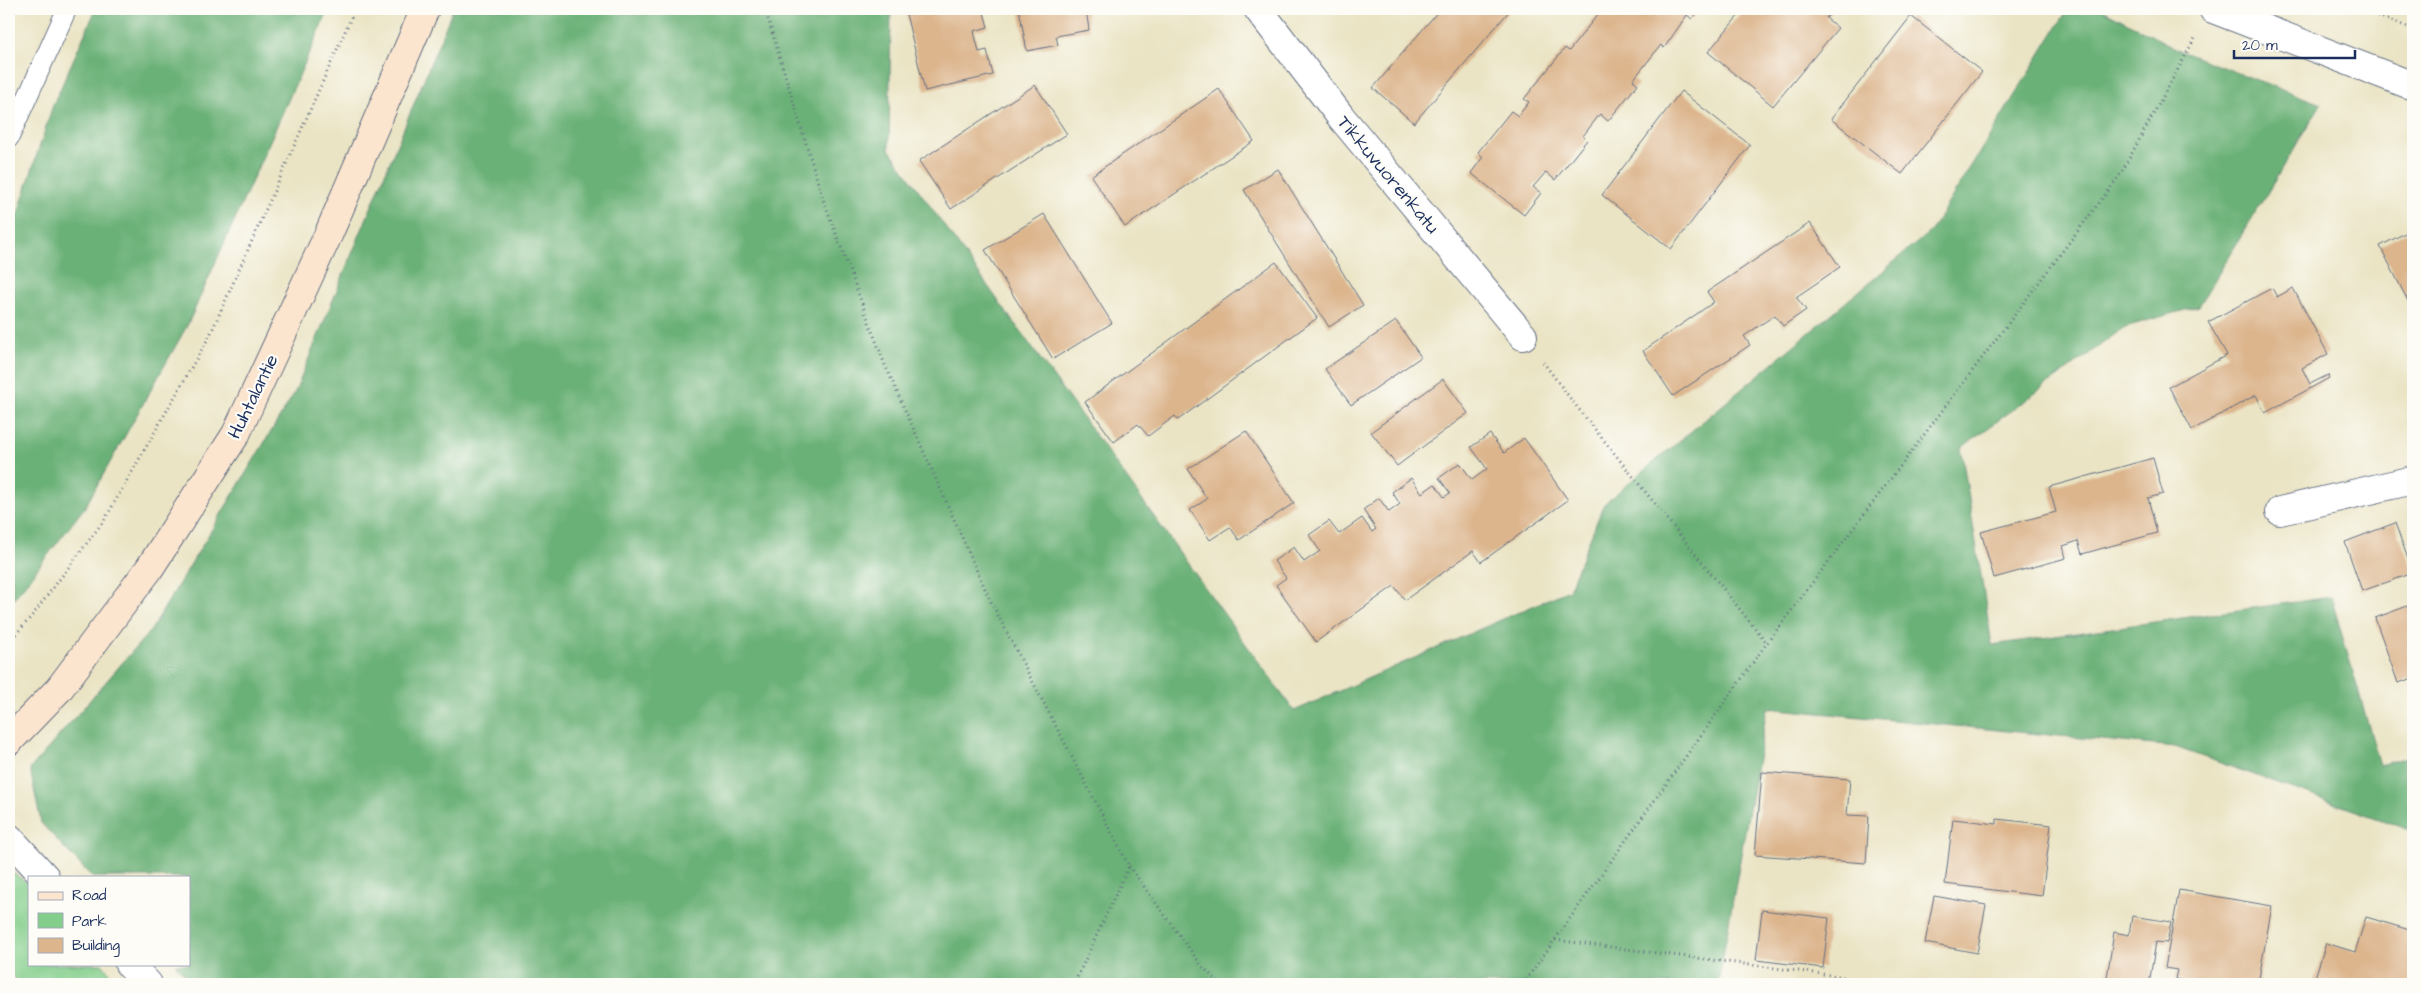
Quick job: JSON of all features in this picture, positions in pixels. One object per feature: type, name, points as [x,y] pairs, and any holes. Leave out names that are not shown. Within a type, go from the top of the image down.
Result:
[{"type":"main road","name":"Huhtalantie","points":[[9,741],[59,689],[149,568],[236,434],[329,233],[425,9]]},
{"type":"street","name":"Tikkuvuorenkatu","points":[[1258,9],[1342,117],[1523,336]]},
{"type":"street","points":[[2205,19],[2413,86]]},
{"type":"street","points":[[2280,511],[2413,480]]},
{"type":"street","points":[[9,838],[45,876]]},
{"type":"street","points":[[131,966],[148,984]]},
{"type":"lane","points":[[9,138],[67,9]]},
{"type":"path","points":[[9,642],[32,616],[105,520],[210,335],[355,9]]},
{"type":"path","points":[[765,9],[823,199],[885,365],[990,600],[1129,866],[1201,965],[1220,984]]},
{"type":"path","points":[[2359,9],[2413,29]]},
{"type":"path","points":[[1524,984],[1767,643],[2120,174],[2205,19]]},
{"type":"path","points":[[1523,336],[1573,402],[1767,643]]},
{"type":"path","points":[[1074,984],[1129,866]]},
{"type":"path","points":[[1555,940],[1838,976],[1872,984]]},
{"type":"green space","points":[[96,9],[329,9],[188,324],[85,507],[9,605],[9,241],[53,105]]},
{"type":"green space","points":[[453,9],[891,9],[889,149],[1294,711],[1569,590],[1604,504],[1931,231],[2068,9],[2101,9],[2185,53],[2321,104],[2199,306],[2125,327],[1961,448],[1992,645],[2331,597],[2380,765],[2413,755],[2413,831],[2175,747],[1767,708],[1718,984],[194,984],[177,966],[190,966],[190,876],[91,876],[41,823],[30,769],[151,630],[295,392]]},
{"type":"green space","points":[[9,870],[28,883],[28,966],[104,966],[119,984],[20,984],[9,971]]},
{"type":"building","points":[[928,9],[983,9],[988,27],[974,31],[979,52],[987,50],[993,75],[925,91],[906,14]]},
{"type":"building","points":[[1019,9],[1086,9],[1089,30],[1056,36],[1058,45],[1027,51]]},
{"type":"building","points":[[1440,9],[1511,9],[1414,123],[1373,88]]},
{"type":"building","points":[[1602,9],[1701,9],[1692,19],[1687,15],[1664,48],[1661,45],[1633,80],[1638,84],[1608,121],[1600,114],[1583,136],[1587,140],[1555,180],[1546,172],[1533,187],[1541,193],[1524,215],[1471,173],[1483,157],[1478,152],[1511,111],[1518,116],[1529,102],[1524,99],[1565,48],[1569,51]]},
{"type":"building","points":[[1744,9],[1833,9],[1826,18],[1838,28],[1773,106],[1708,52]]},
{"type":"building","points":[[1911,16],[1982,72],[1902,174],[1831,119]]},
{"type":"building","points":[[1035,85],[1067,134],[951,209],[919,161]]},
{"type":"building","points":[[1219,89],[1254,141],[1125,227],[1091,176]]},
{"type":"building","points":[[1681,91],[1750,145],[1671,249],[1602,195]]},
{"type":"building","points":[[1278,169],[1363,305],[1329,327],[1244,190]]},
{"type":"building","points":[[1044,214],[1112,323],[1053,359],[985,250]]},
{"type":"building","points":[[1810,223],[1840,267],[1796,297],[1806,310],[1783,326],[1775,315],[1744,336],[1750,345],[1673,396],[1643,351],[1714,302],[1707,292]]},
{"type":"building","points":[[2413,229],[2413,311],[2380,246]]},
{"type":"building","points":[[1276,262],[1317,318],[1178,420],[1175,416],[1148,436],[1138,424],[1114,442],[1085,402]]},
{"type":"building","points":[[2272,288],[2277,297],[2293,288],[2328,354],[2302,368],[2310,384],[2328,375],[2329,378],[2265,413],[2256,395],[2192,430],[2169,387],[2227,355],[2208,322]]},
{"type":"building","points":[[1396,321],[1421,357],[1351,405],[1325,369]]},
{"type":"building","points":[[1443,379],[1468,413],[1397,466],[1371,432]]},
{"type":"building","points":[[1246,431],[1294,503],[1239,540],[1230,527],[1210,540],[1190,510],[1207,499],[1188,469]]},
{"type":"building","points":[[1490,434],[1504,453],[1524,438],[1568,500],[1481,562],[1473,551],[1405,600],[1394,586],[1316,642],[1276,585],[1286,578],[1274,561],[1294,547],[1304,562],[1320,551],[1309,535],[1329,521],[1339,534],[1362,518],[1372,532],[1376,529],[1363,510],[1379,498],[1389,512],[1400,504],[1392,492],[1411,478],[1422,493],[1435,484],[1444,497],[1450,493],[1439,478],[1460,463],[1472,480],[1487,469],[1471,447]]},
{"type":"building","points":[[2153,458],[2163,494],[2148,498],[2157,533],[2082,554],[2078,541],[2063,546],[2066,558],[1994,578],[1981,532],[2056,512],[2049,487]]},
{"type":"building","points":[[2395,523],[2413,573],[2362,591],[2345,542]]},
{"type":"building","points":[[2413,604],[2413,678],[2398,683],[2375,618]]},
{"type":"building","points":[[1762,772],[1850,779],[1847,815],[1869,816],[1866,863],[1755,855]]},
{"type":"building","points":[[1953,819],[1997,824],[1997,819],[2051,825],[2042,896],[1945,884]]},
{"type":"building","points":[[2179,890],[2272,906],[2258,984],[2221,981],[2220,984],[2195,984],[2175,979],[2177,970],[2165,968]]},
{"type":"building","points":[[1934,896],[1986,905],[1977,953],[1925,943]]},
{"type":"building","points":[[1762,910],[1829,918],[1823,968],[1756,960]]},
{"type":"building","points":[[2132,916],[2171,922],[2167,943],[2156,942],[2149,984],[2106,984],[2114,932],[2129,935]]},
{"type":"building","points":[[2366,917],[2413,931],[2413,984],[2313,984],[2326,943],[2355,952]]}]
